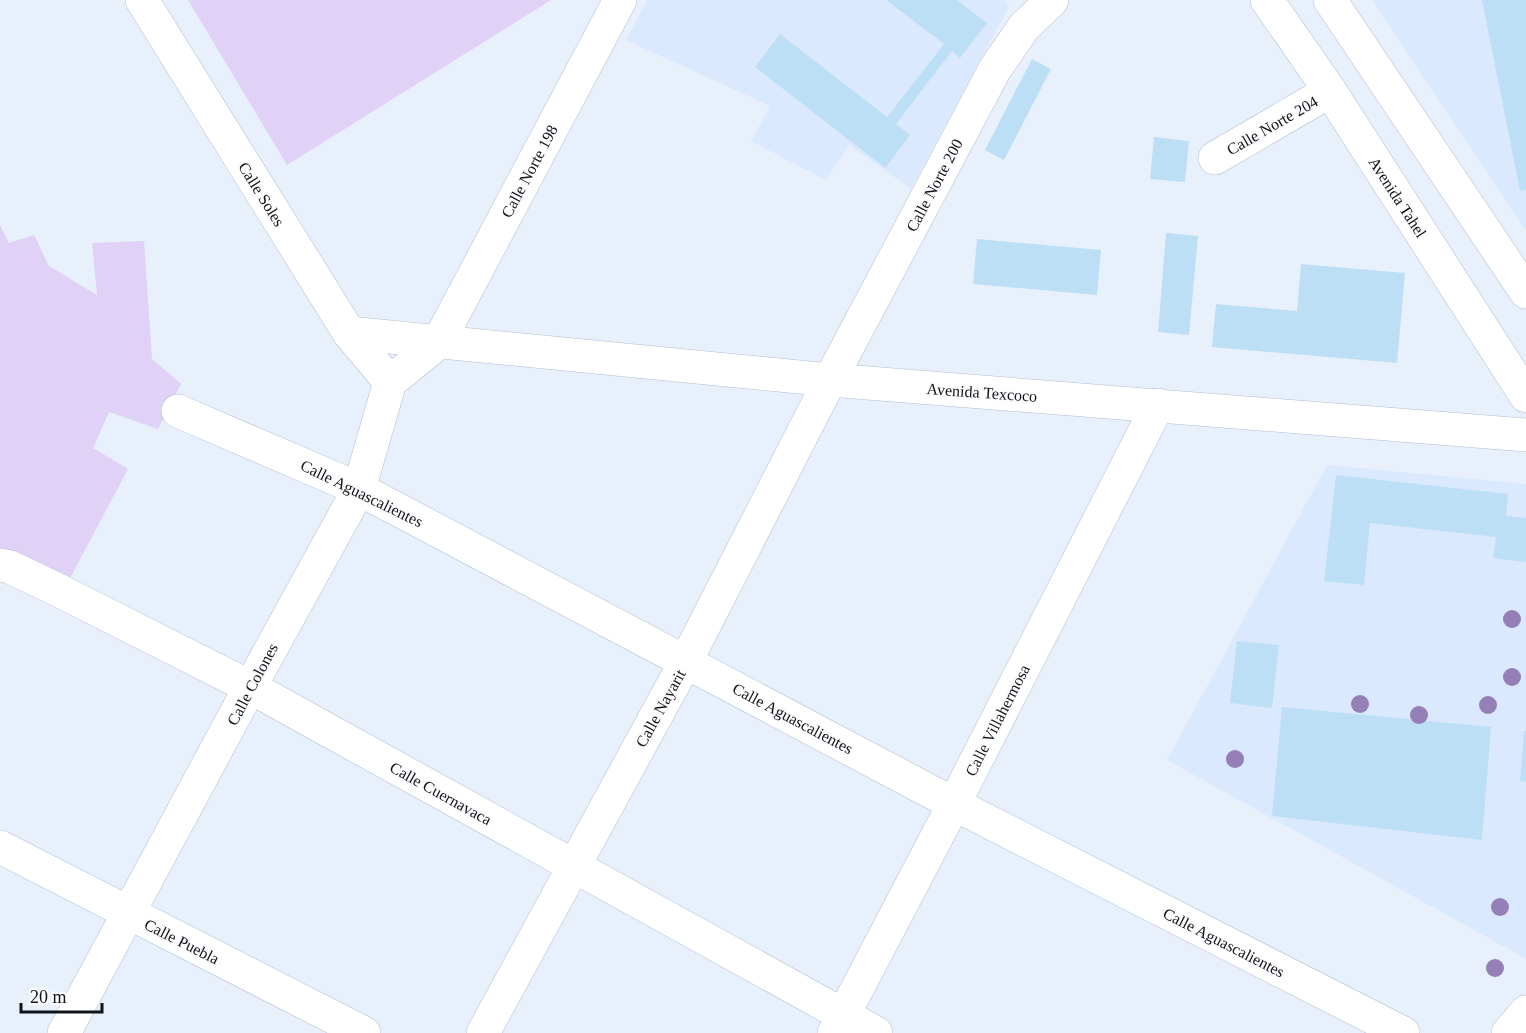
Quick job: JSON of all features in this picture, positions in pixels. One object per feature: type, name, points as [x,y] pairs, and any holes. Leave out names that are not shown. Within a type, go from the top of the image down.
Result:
[{"type":"street","name":"Calle Soles","points":[[142,0],[349,333],[390,382]]},
{"type":"street","name":"Calle Norte 198","points":[[438,342],[620,0]]},
{"type":"street","name":"Calle Norte 200","points":[[830,380],[995,69],[1024,27],[1052,0]]},
{"type":"street","name":"Avenida Tahel","points":[[1267,0],[1330,91],[1526,396]]},
{"type":"street","points":[[1329,0],[1526,292]]},
{"type":"street","name":"Calle Norte 204","points":[[1215,158],[1330,91]]},
{"type":"street","name":"Avenida Texcoco","points":[[349,333],[830,380],[1526,435]]},
{"type":"street","points":[[390,382],[438,342]]},
{"type":"street","name":"Calle Nayarit","points":[[483,1033],[686,661],[830,380]]},
{"type":"street","name":"Calle Colones","points":[[64,1033],[359,489],[390,382]]},
{"type":"street","name":"Calle Villahermosa","points":[[839,1024],[1158,405]]},
{"type":"street","name":"Calle Aguascalientes","points":[[178,411],[359,489],[954,804],[1403,1033]]},
{"type":"street","name":"Calle Cuernavaca","points":[[0,565],[10,567],[250,687],[573,866],[839,1024],[876,1033]]},
{"type":"street","name":"Calle Puebla","points":[[0,847],[364,1033]]},
{"type":"street","points":[[1510,1033],[1526,1012]]},
{"type":"street","points":[[1510,1033],[1526,1023]]},
{"type":"shaded area","points":[[188,0],[551,0],[287,165]]},
{"type":"shaded area","points":[[647,0],[1004,0],[1009,6],[911,189],[849,145],[826,180],[751,141],[770,106],[626,40]]},
{"type":"shaded area","points":[[1372,0],[1526,0],[1526,231],[1419,71]]},
{"type":"shaded area","points":[[0,225],[9,243],[34,235],[49,266],[97,295],[92,243],[144,241],[152,359],[181,384],[158,429],[109,412],[93,448],[128,469],[68,582],[0,556]]},
{"type":"shaded area","points":[[1327,465],[1526,484],[1526,959],[1167,760]]},
{"type":"building","points":[[886,0],[957,0],[987,23],[960,58],[952,51],[896,124],[910,135],[885,168],[755,67],[780,34],[887,117],[944,44]]},
{"type":"building","points":[[1482,0],[1526,0],[1526,190],[1520,191]]},
{"type":"building","points":[[1032,59],[1051,69],[1004,160],[985,150]]},
{"type":"building","points":[[1154,137],[1189,141],[1185,182],[1150,179]]},
{"type":"building","points":[[1166,233],[1198,236],[1189,335],[1158,332]]},
{"type":"building","points":[[977,239],[1101,250],[1097,295],[973,284]]},
{"type":"building","points":[[1301,264],[1405,273],[1397,363],[1212,347],[1216,304],[1297,311]]},
{"type":"building","points":[[1336,475],[1508,494],[1506,516],[1526,518],[1526,562],[1493,558],[1496,537],[1370,523],[1364,585],[1324,581]]},
{"type":"building","points":[[1237,641],[1279,645],[1272,708],[1230,703]]},
{"type":"building","points":[[1282,707],[1491,727],[1482,840],[1272,816]]},
{"type":"building","points":[[1524,731],[1526,731],[1526,782],[1520,781]]}]
